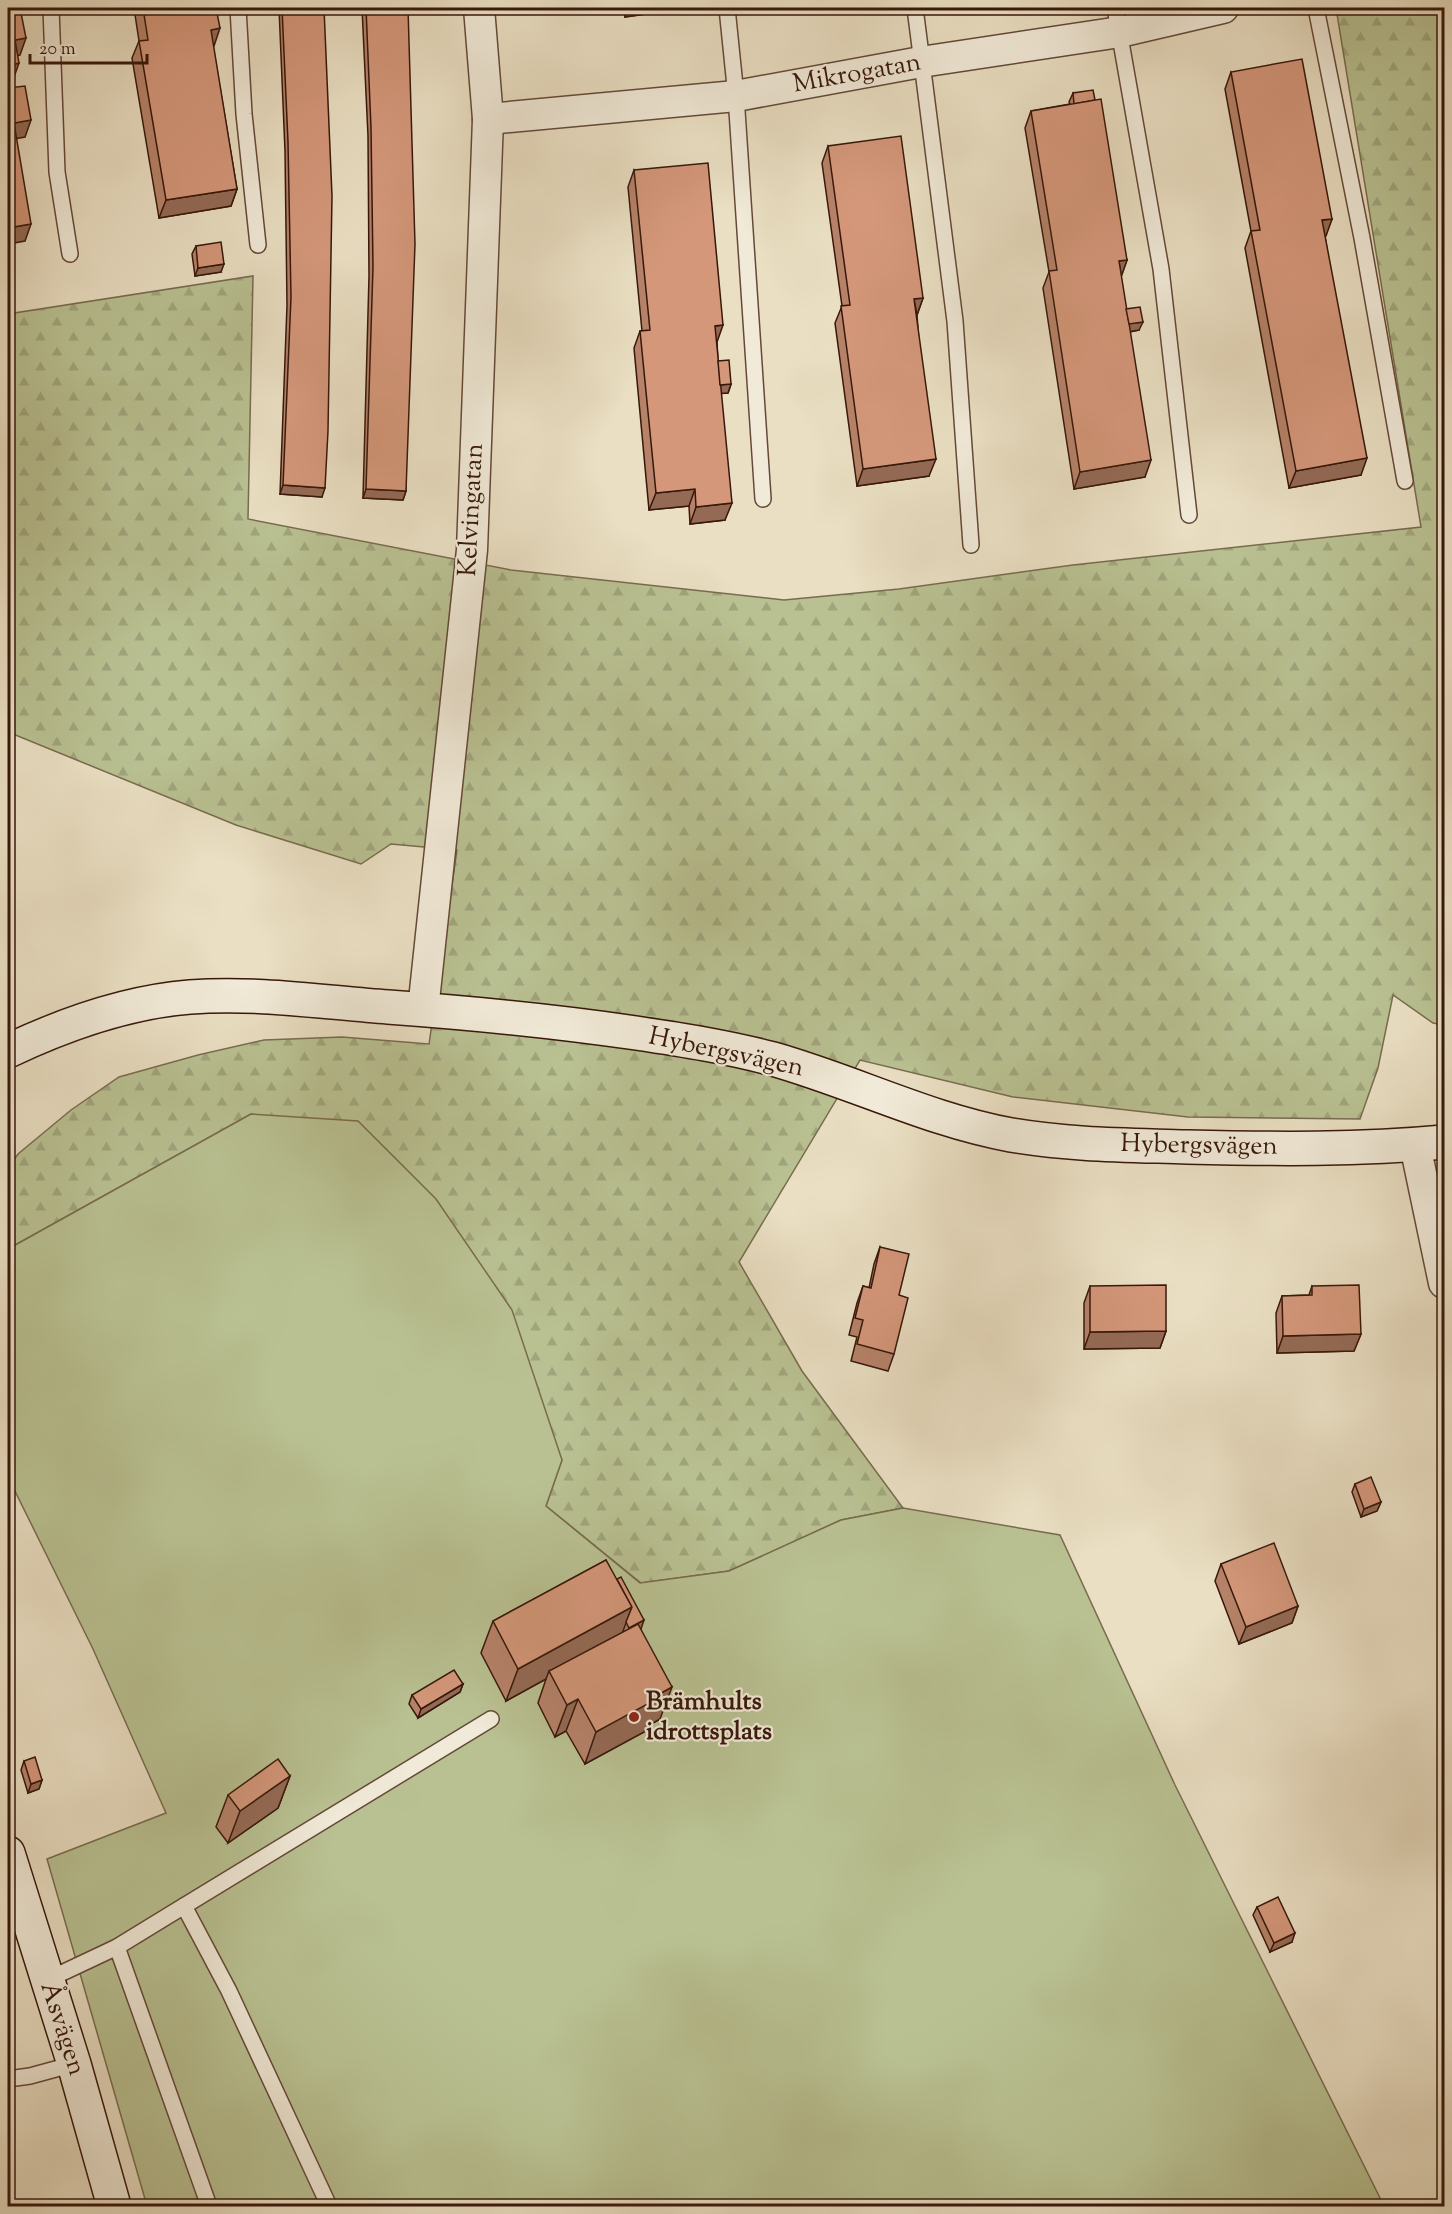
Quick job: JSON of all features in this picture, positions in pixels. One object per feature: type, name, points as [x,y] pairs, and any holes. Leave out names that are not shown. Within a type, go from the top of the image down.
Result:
[{"type":"street","name":"Kelvingatan","points":[[423,1010],[472,550],[488,119],[479,8]]},
{"type":"street","name":"Mikrogatan","points":[[488,119],[736,96],[921,62],[1118,20],[1223,8]]},
{"type":"street","name":"Hybergsvägen","points":[[8,1051],[81,1020],[111,1011],[188,998],[244,996],[582,1025],[711,1044],[829,1076],[934,1116],[1022,1136],[1080,1144],[1235,1148],[1430,1144]]},
{"type":"street","points":[[1430,1144],[1444,1283]]},
{"type":"street","name":"Åsvägen","points":[[8,1853],[74,2064],[114,2206]]},
{"type":"lane","points":[[51,8],[57,172],[70,254]]},
{"type":"lane","points":[[238,8],[244,114],[258,245]]},
{"type":"lane","points":[[727,8],[736,96],[763,499]]},
{"type":"lane","points":[[915,8],[955,321],[971,545]]},
{"type":"lane","points":[[1316,8],[1362,238],[1405,481]]},
{"type":"lane","points":[[1118,20],[1161,269],[1189,515]]},
{"type":"lane","points":[[47,1980],[117,1947],[491,1719]]},
{"type":"lane","points":[[184,1906],[229,1991],[329,2206]]},
{"type":"lane","points":[[117,1947],[209,2206]]},
{"type":"lane","points":[[8,2079],[30,2076],[74,2064]]},
{"type":"green space","points":[[1336,8],[1444,8],[1444,1025],[1433,1023],[1393,995],[1378,1068],[1360,1119],[1188,1117],[1013,1097],[860,1060],[739,1262],[802,1371],[903,1508],[841,1520],[729,1571],[641,1583],[546,1506],[562,1460],[251,1114],[8,1249],[8,1168],[18,1154],[71,1110],[119,1077],[264,1040],[342,1037],[429,1044],[457,850],[391,844],[361,864],[236,825],[8,732],[8,314],[253,276],[248,519],[511,570],[784,600],[899,589],[1073,565],[1421,527]]},
{"type":"green space","name":"Brämhults idrottsplats","points":[[251,1114],[358,1121],[436,1199],[512,1310],[562,1460],[546,1506],[640,1583],[729,1571],[841,1520],[903,1508],[1060,1535],[1175,1785],[1384,2206],[147,2206],[47,1859],[166,1813],[93,1649],[8,1477],[8,1249]]},
{"type":"building","points":[[8,8],[20,8],[26,38],[15,40],[19,63],[8,66]]},
{"type":"building","points":[[143,8],[216,8],[220,28],[211,30],[237,189],[166,200],[139,41],[148,40]]},
{"type":"building","points":[[282,8],[324,8],[332,196],[325,488],[283,485],[291,297],[288,142]]},
{"type":"building","points":[[366,8],[408,8],[415,244],[406,491],[366,489],[373,267]]},
{"type":"building","points":[[1302,59],[1332,219],[1322,220],[1367,458],[1296,471],[1251,231],[1260,230],[1231,72]]},
{"type":"building","points":[[25,86],[31,120],[14,123],[31,224],[8,228],[8,88]]},
{"type":"building","points":[[1093,90],[1095,100],[1074,104],[1073,93]]},
{"type":"building","points":[[1101,99],[1127,260],[1119,261],[1151,460],[1080,472],[1049,271],[1057,270],[1031,111]]},
{"type":"building","points":[[901,136],[923,298],[914,299],[936,459],[863,469],[841,306],[850,305],[828,146]]},
{"type":"building","points":[[708,163],[723,325],[715,326],[732,503],[696,507],[695,489],[656,493],[640,331],[650,330],[634,170]]},
{"type":"building","points":[[221,242],[224,264],[198,268],[196,246]]},
{"type":"building","points":[[1140,307],[1143,322],[1129,324],[1126,309]]},
{"type":"building","points":[[729,360],[731,384],[720,385],[718,361]]},
{"type":"building","points":[[880,1247],[909,1254],[899,1295],[908,1298],[894,1354],[857,1344],[863,1320],[855,1318],[863,1286],[871,1288]]},
{"type":"building","points":[[1166,1285],[1166,1331],[1090,1332],[1090,1286]]},
{"type":"building","points":[[1359,1285],[1361,1334],[1283,1336],[1282,1296],[1312,1295],[1312,1286]]},
{"type":"building","points":[[1371,1477],[1381,1502],[1364,1509],[1355,1484]]},
{"type":"building","points":[[1274,1543],[1298,1606],[1246,1627],[1221,1564]]},
{"type":"building","points":[[606,1560],[632,1607],[518,1669],[493,1621]]},
{"type":"building","points":[[621,1577],[644,1620],[629,1628],[626,1622],[632,1607],[617,1579]]},
{"type":"building","points":[[638,1624],[672,1687],[654,1697],[655,1700],[596,1732],[578,1699],[567,1705],[549,1671]]},
{"type":"building","points":[[454,1670],[463,1684],[421,1709],[412,1695]]},
{"type":"building","points":[[35,1757],[42,1780],[31,1784],[24,1761]]},
{"type":"building","points":[[278,1759],[290,1776],[240,1811],[228,1795]]},
{"type":"building","points":[[1278,1897],[1295,1933],[1274,1943],[1257,1907]]},
{"type":"place","name":"Brämhults idrottsplats","points":[[634,1717]]}]
